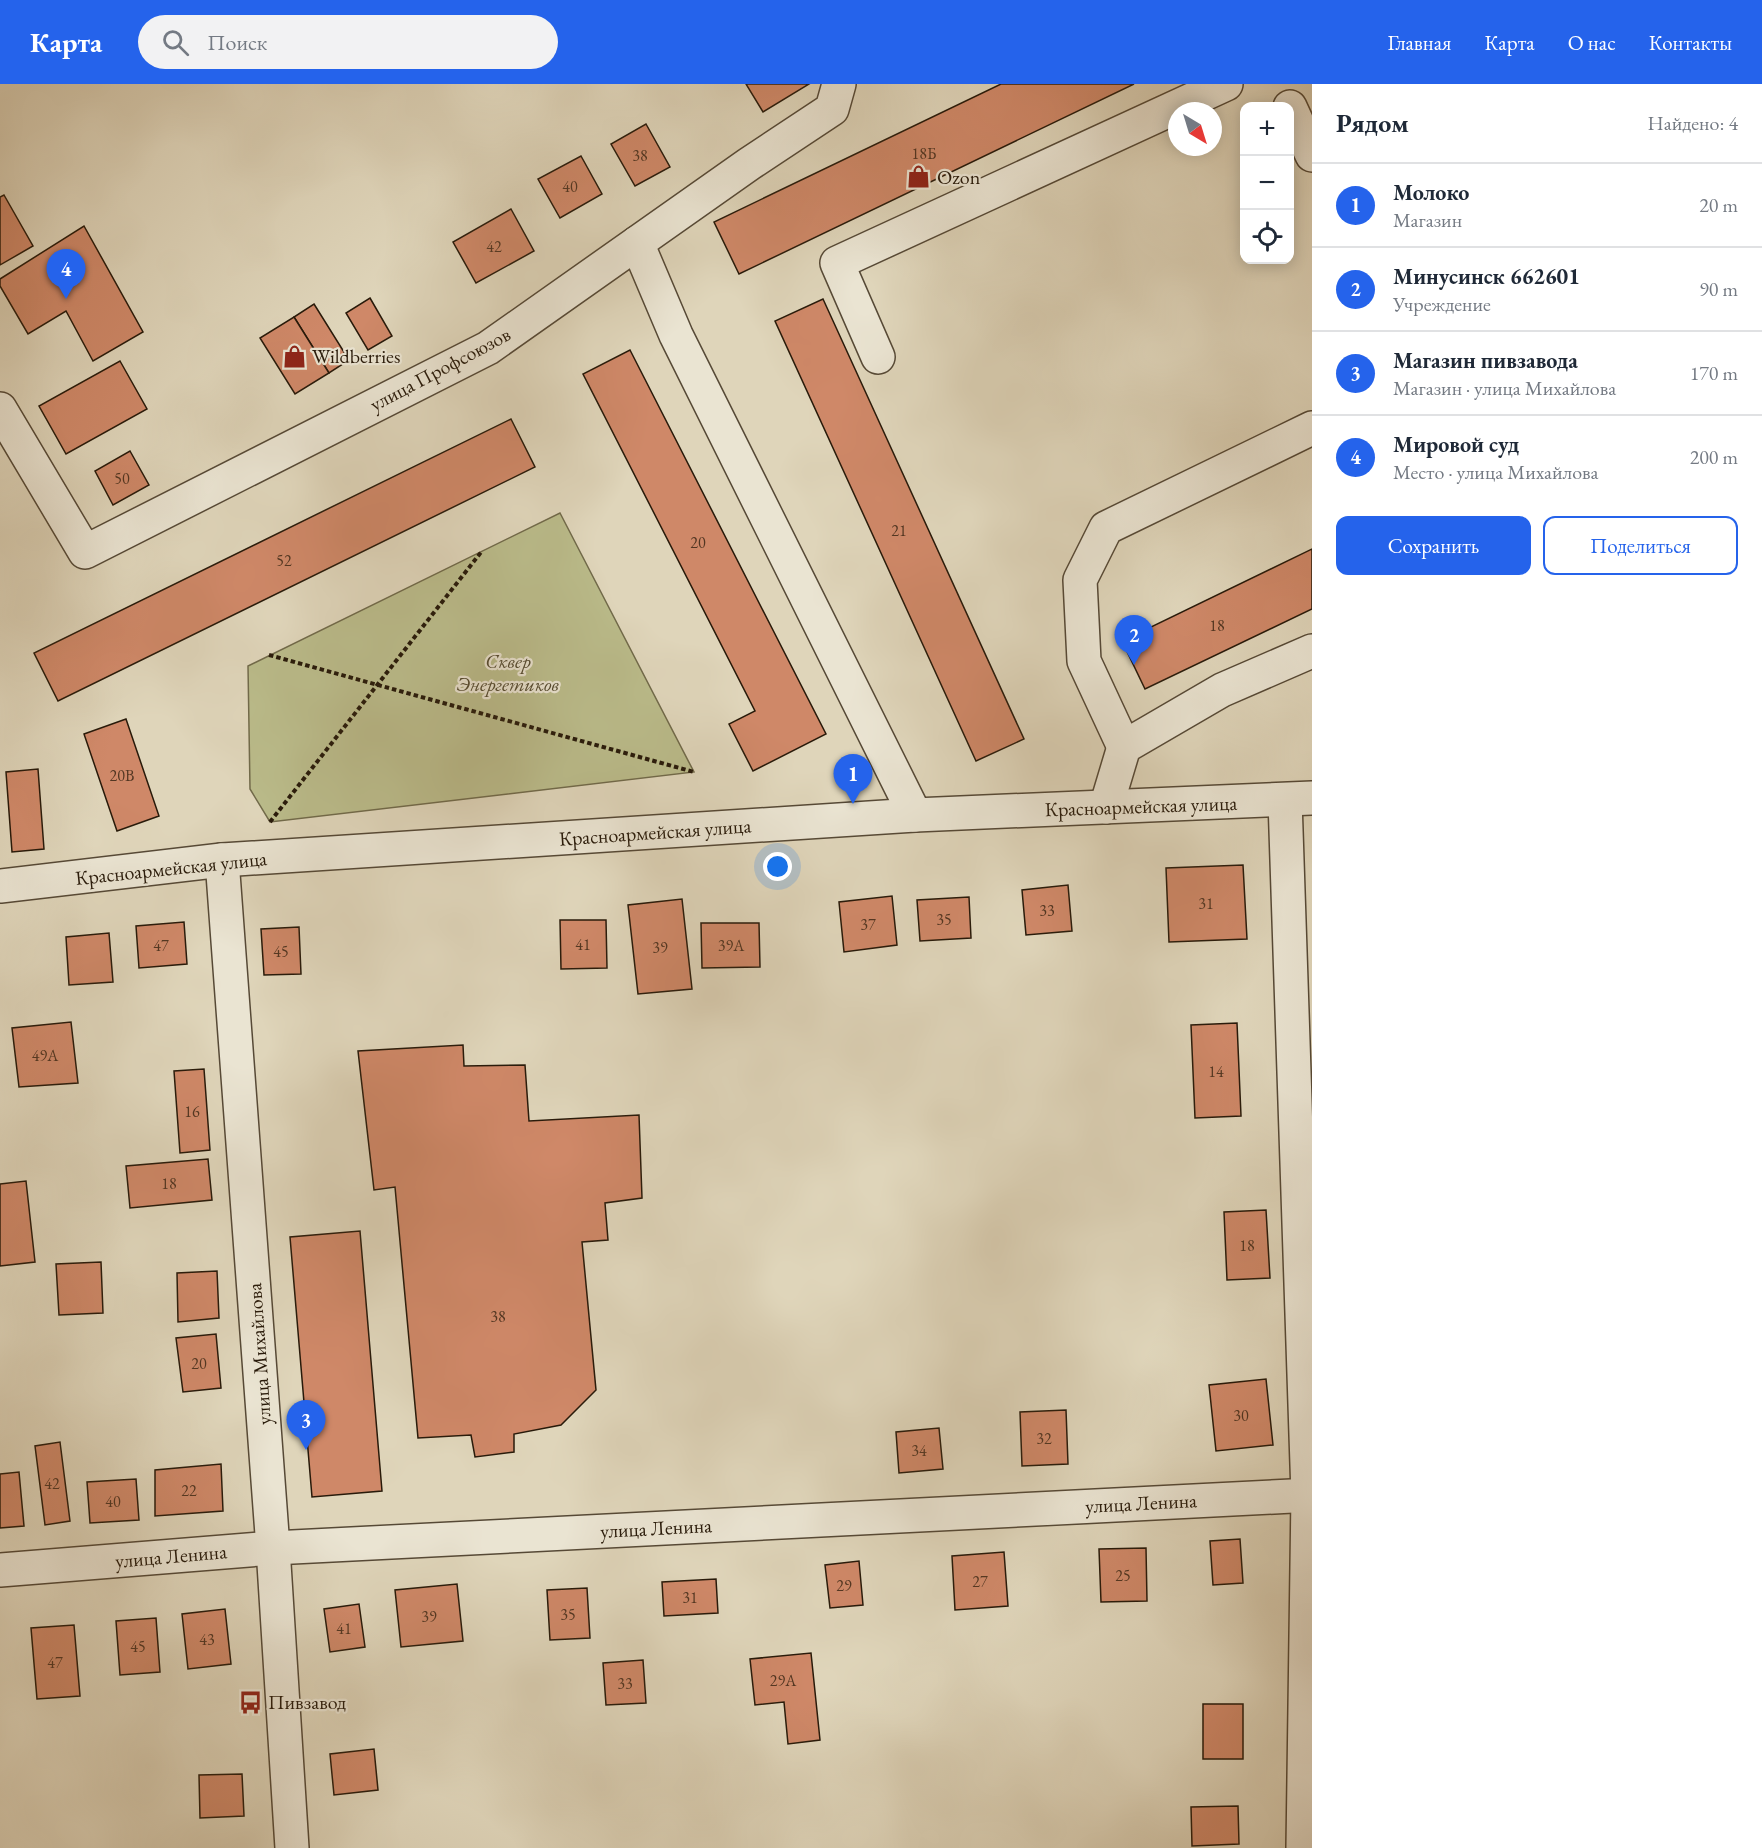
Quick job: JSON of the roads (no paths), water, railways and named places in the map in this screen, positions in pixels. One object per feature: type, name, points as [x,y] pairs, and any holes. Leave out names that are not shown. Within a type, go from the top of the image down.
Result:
[{"type":"street","points":[[878,357],[837,263],[1226,84]]},
{"type":"street","points":[[1279,84],[1287,102]]},
{"type":"street","name":"улица Профсоюзов","points":[[0,409],[85,552],[488,348],[638,243],[836,96]]},
{"type":"street","points":[[1294,117],[1312,155]]},
{"type":"street","points":[[638,243],[676,335],[915,815]]},
{"type":"street","points":[[1106,807],[1124,747],[1084,661],[1080,580],[1106,528],[1312,428]]},
{"type":"street","points":[[1124,747],[1222,690],[1312,651]]},
{"type":"street","points":[[1298,799],[1310,1495],[1303,1848]]},
{"type":"street","name":"Красноармейская улица","points":[[0,886],[222,860],[915,815],[1298,799]]},
{"type":"street","name":"улица Михайлова","points":[[222,860],[273,1548],[292,1848]]},
{"type":"street","name":"улица Ленина","points":[[0,1570],[273,1548],[1310,1495]]},
{"type":"place","name":"Ozon","points":[[919,177]]},
{"type":"place","name":"Мировой суд","points":[[66,299]]},
{"type":"place","name":"Wildberries","points":[[294,356]]},
{"type":"place","name":"Минусинск 662601","points":[[1134,665]]},
{"type":"place","name":"Молоко","points":[[853,804]]},
{"type":"place","name":"Магазин пивзавода","points":[[306,1450]]},
{"type":"place","name":"Пивзавод","points":[[250,1702]]},
{"type":"park label","name":"Сквер Энергетиков","points":[[508,672]]}]
